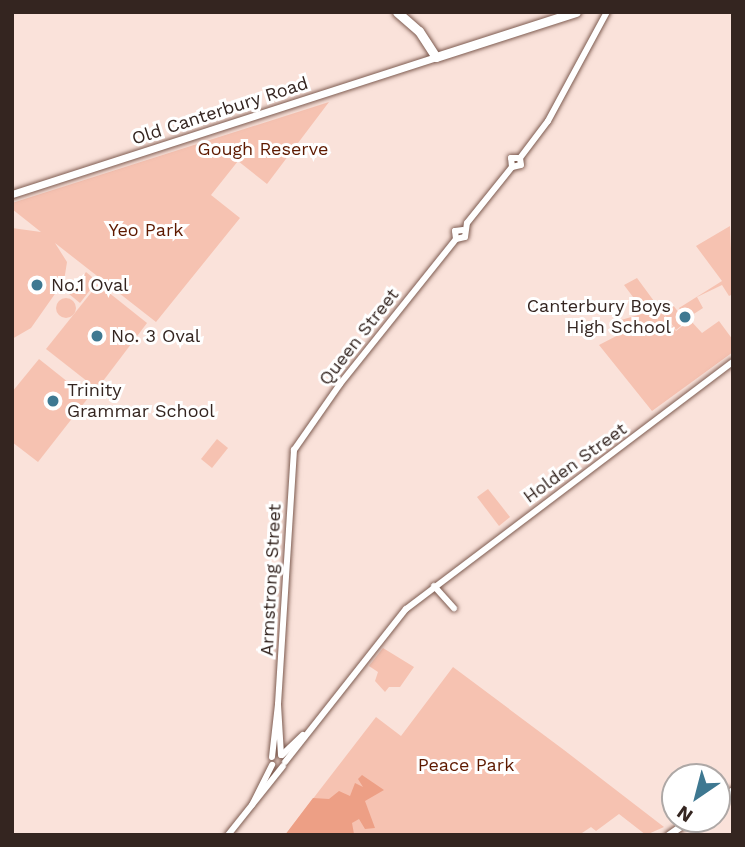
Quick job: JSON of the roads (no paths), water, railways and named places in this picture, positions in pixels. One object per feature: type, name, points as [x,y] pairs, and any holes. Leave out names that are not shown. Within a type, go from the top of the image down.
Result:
[{"type":"highway","points":[[397,12],[419,31],[436,57],[576,12]]},
{"type":"main road","name":"Old Canterbury Road","points":[[12,194],[436,57]]},
{"type":"street","name":"Queen Street","points":[[293,457],[311,421],[456,239],[455,231],[463,230],[512,167],[511,158],[520,158],[548,121],[607,12]]},
{"type":"street","name":"Holden Street","points":[[228,835],[403,606],[434,586],[733,362]]},
{"type":"street","name":"Armstrong Street","points":[[272,761],[293,457]]},
{"type":"street","points":[[434,586],[454,608]]},
{"type":"street","name":"Armstrong Street","points":[[278,704],[283,760]]},
{"type":"street","points":[[272,761],[283,760]]},
{"type":"street","points":[[272,761],[283,760]]},
{"type":"street","name":"Holden Street","points":[[252,805],[272,761]]},
{"type":"place","name":"No.1 Oval","points":[[37,285]]},
{"type":"place","name":"Canterbury Boys High School","points":[[685,317]]},
{"type":"place","name":"No. 3 Oval","points":[[97,336]]},
{"type":"place","name":"Trinity Grammar School","points":[[53,401]]},
{"type":"park label","name":"Gough Reserve","points":[[263,149]]},
{"type":"park label","name":"Yeo Park","points":[[146,230]]},
{"type":"park label","name":"Peace Park","points":[[466,765]]}]
